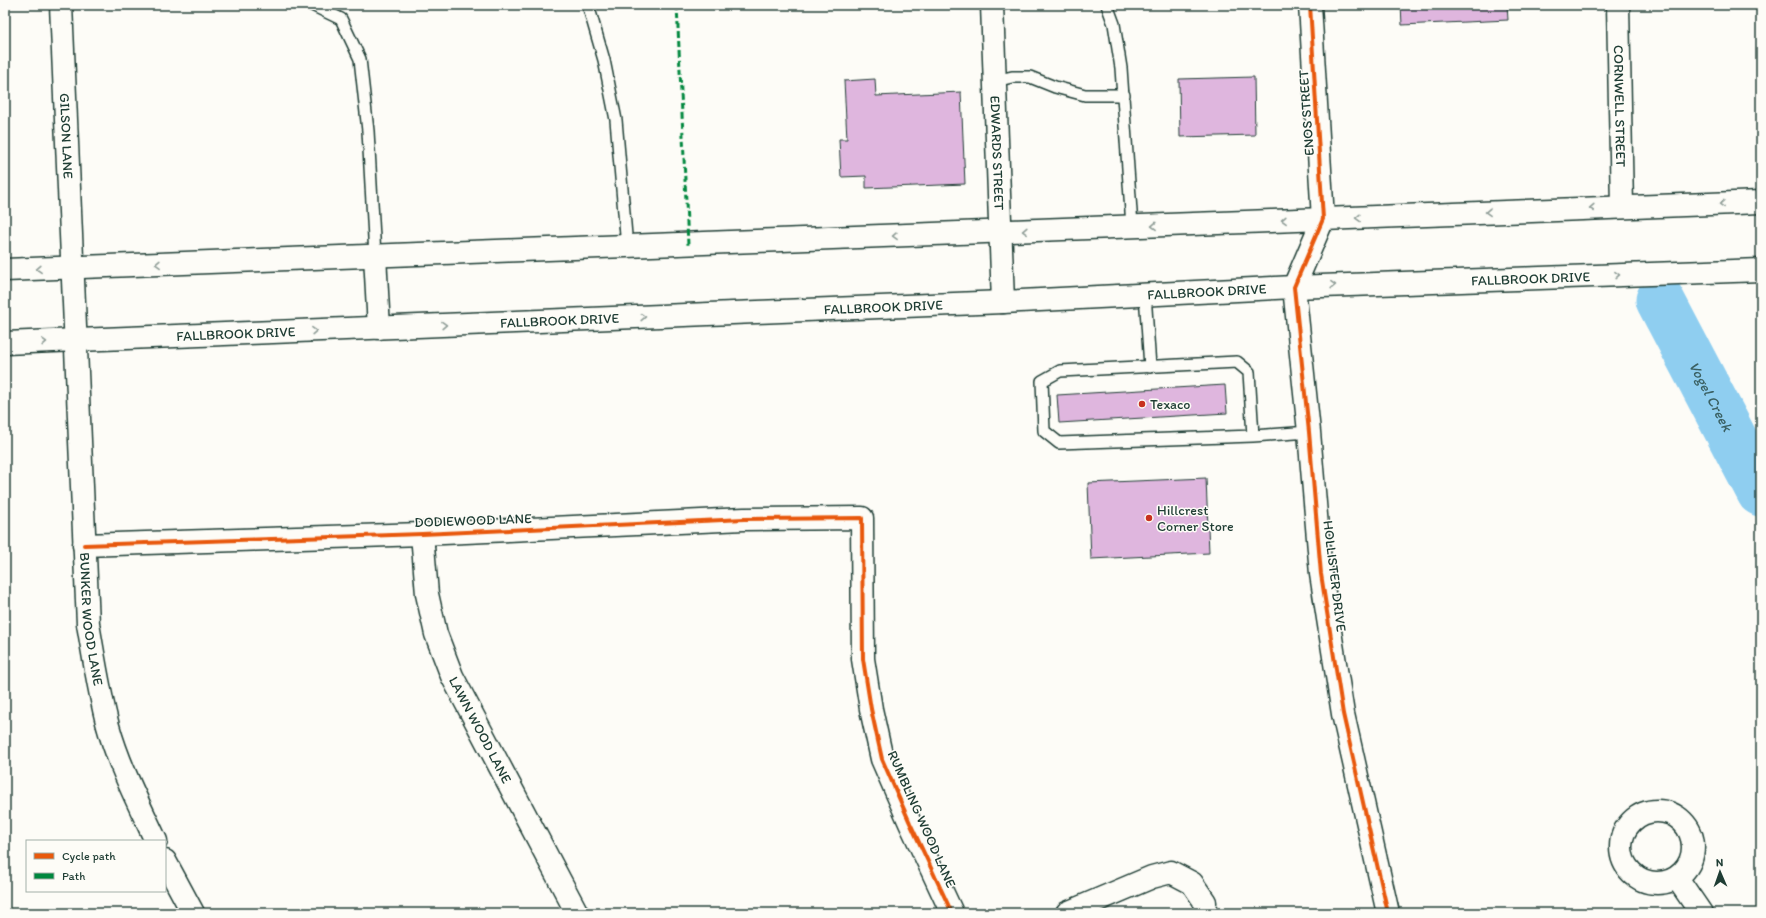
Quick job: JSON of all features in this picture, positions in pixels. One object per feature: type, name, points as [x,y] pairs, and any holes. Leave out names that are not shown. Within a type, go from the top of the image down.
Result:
[{"type":"street","name":"GILSON LANE","points":[[61,5],[72,268]]},
{"type":"street","name":"EDWARDS STREET","points":[[992,5],[999,232],[1003,302]]},
{"type":"street","name":"ENOS STREET","points":[[1310,5],[1323,219]]},
{"type":"street","name":"CORNWELL STREET","points":[[1618,5],[1622,207]]},
{"type":"street","points":[[5,270],[1761,202]]},
{"type":"street","name":"HOLLISTER DRIVE","points":[[1323,219],[1294,286],[1309,432],[1321,574],[1342,706],[1388,913]]},
{"type":"street","points":[[375,256],[379,328]]},
{"type":"street","name":"BUNKER WOOD LANE","points":[[72,268],[88,624],[97,678],[107,720],[127,777],[156,840]]},
{"type":"street","name":"FALLBROOK DRIVE","points":[[5,343],[1003,302],[1294,286],[1761,270]]},
{"type":"street","name":"DODIEWOOD LANE","points":[[84,546],[422,534],[744,519],[862,518]]},
{"type":"street","name":"RUMBLING WOOD LANE","points":[[862,518],[863,659],[871,710],[882,759],[910,824],[952,913]]},
{"type":"street","name":"LAWN WOOD LANE","points":[[422,534],[427,594],[436,634],[452,676],[576,913]]},
{"type":"street","points":[[166,863],[193,913]]},
{"type":"street","points":[[1067,913],[1152,877],[1172,872],[1192,883],[1205,902],[1204,913]]},
{"type":"street","points":[[1677,878],[1701,913]]},
{"type":"lane","points":[[312,5],[341,19],[360,59],[368,131],[375,256]]},
{"type":"lane","points":[[588,5],[604,60],[616,120],[627,247]]},
{"type":"lane","points":[[1107,5],[1114,24],[1121,68],[1132,226]]},
{"type":"lane","points":[[995,81],[1012,77],[1030,77],[1055,87],[1085,95],[1124,95]]},
{"type":"lane","points":[[1145,294],[1150,367]]},
{"type":"lane","points":[[1253,436],[1249,372],[1237,362],[1060,371],[1042,381],[1044,431],[1059,443],[1253,436],[1309,432]]},
{"type":"building","points":[[713,5],[804,5],[713,9]]},
{"type":"building","points":[[1401,5],[1507,5],[1508,20],[1402,25]]},
{"type":"building","points":[[1254,77],[1255,135],[1180,137],[1179,79]]},
{"type":"building","points":[[875,79],[876,96],[961,92],[965,184],[866,188],[866,176],[841,177],[839,139],[847,139],[844,81]]},
{"type":"building","name":"Texaco","points":[[1225,385],[1227,413],[1059,423],[1057,395]]},
{"type":"building","name":"Hillcrest Corner Store","points":[[1206,478],[1209,553],[1091,559],[1088,483]]},
{"type":"waterway","name":"Vogel Creek","points":[[1660,300],[1761,492]]},
{"type":"marked path","points":[[677,5],[688,245]]},
{"type":"cycle path","points":[[1310,5],[1323,219],[1294,287],[1309,432],[1321,574],[1343,714],[1388,913]]},
{"type":"cycle path","points":[[84,545],[422,534],[744,519],[862,518],[863,659],[871,709],[882,759],[952,913]]},
{"type":"place","name":"Texaco","points":[[1142,404]]},
{"type":"place","name":"Hillcrest Corner Store","points":[[1149,518]]}]
